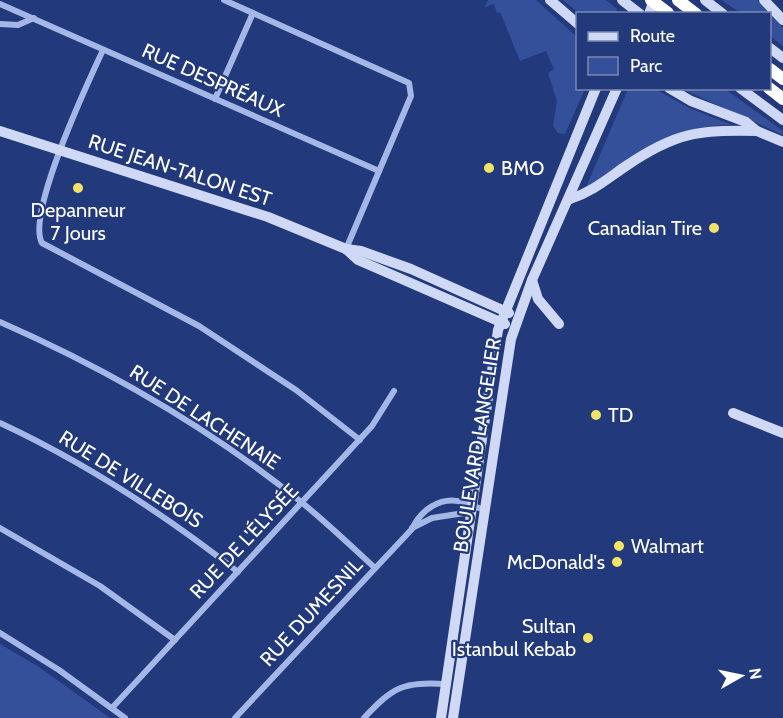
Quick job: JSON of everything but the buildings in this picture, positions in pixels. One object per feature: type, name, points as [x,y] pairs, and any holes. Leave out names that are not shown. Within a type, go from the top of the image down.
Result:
[{"type":"highway","points":[[652,0],[668,12]]},
{"type":"highway","points":[[678,0],[693,12]]},
{"type":"highway","points":[[771,70],[783,79]]},
{"type":"highway","points":[[771,90],[783,99]]},
{"type":"main road","points":[[550,0],[576,22]]},
{"type":"main road","points":[[622,0],[637,12]]},
{"type":"main road","points":[[705,0],[720,12]]},
{"type":"main road","points":[[764,0],[783,20]]},
{"type":"main road","points":[[771,49],[783,58]]},
{"type":"main road","name":"BOULEVARD LANGELIER","points":[[441,718],[500,322],[595,90]]},
{"type":"main road","name":"BOULEVARD LANGELIER","points":[[453,718],[507,355],[514,328],[532,280],[570,199],[616,90]]},
{"type":"main road","points":[[672,90],[691,101],[746,122],[757,131],[783,142]]},
{"type":"main road","points":[[743,90],[783,120]]},
{"type":"main road","points":[[570,199],[591,192],[636,159],[672,139],[709,130],[757,131]]},
{"type":"main road","name":"RUE JEAN-TALON EST","points":[[0,131],[268,217],[346,249],[362,251],[411,269],[518,317]]},
{"type":"main road","name":"RUE JEAN-TALON EST","points":[[346,249],[358,260],[514,328]]},
{"type":"main road","points":[[532,280],[538,299],[559,324]]},
{"type":"main road","points":[[733,413],[783,433]]},
{"type":"street","points":[[224,0],[409,83],[411,96],[346,249]]},
{"type":"street","name":"RUE DESPRÉAUX","points":[[0,4],[379,171]]},
{"type":"street","points":[[215,99],[253,13]]},
{"type":"street","points":[[0,24],[18,25],[34,18]]},
{"type":"street","points":[[103,50],[60,151],[46,195],[39,230],[40,240],[45,247],[136,290],[199,326],[296,390],[360,440]]},
{"type":"street","name":"RUE DE LACHENAIE","points":[[0,322],[82,359],[152,399],[215,440],[302,502],[375,568]]},
{"type":"street","name":"RUE DE L'ÉLYSÉE","points":[[112,708],[378,420],[394,391]]},
{"type":"street","name":"RUE DE VILLEBOIS","points":[[0,423],[114,484],[185,531],[238,572]]},
{"type":"street","name":"RUE DUMESNIL","points":[[235,718],[411,529],[417,519],[432,506],[459,501],[484,509]]},
{"type":"street","name":"RUE DUMESNIL","points":[[411,529],[432,518],[464,513],[473,507]]},
{"type":"street","points":[[0,528],[100,586],[175,640]]},
{"type":"street","points":[[0,633],[125,718]]},
{"type":"street","points":[[364,718],[384,696],[400,686],[417,683],[458,686]]},
{"type":"green space","points":[[488,0],[536,0],[576,36],[576,90],[585,90],[565,134],[558,133],[553,126],[557,101],[548,73],[554,69],[546,51],[520,61],[500,12],[497,13],[494,4],[485,7]]},
{"type":"green space","points":[[563,0],[606,0],[617,9],[616,12],[578,12]]},
{"type":"green space","points":[[722,0],[757,0],[768,12],[739,12]]},
{"type":"green space","points":[[771,15],[783,28],[783,46],[771,37]]},
{"type":"green space","points":[[628,90],[657,90],[687,107],[732,125],[711,126],[673,136],[639,153],[589,187],[587,185]]},
{"type":"green space","points":[[684,90],[726,90],[783,131],[783,135]]},
{"type":"green space","points":[[0,644],[39,667],[110,718],[0,718]]},
{"type":"place","name":"BMO","points":[[489,168]]},
{"type":"place","name":"Depanneur 7 Jours","points":[[78,188]]},
{"type":"place","name":"Canadian Tire","points":[[714,228]]},
{"type":"place","name":"TD","points":[[596,415]]},
{"type":"place","name":"Walmart","points":[[619,546]]},
{"type":"place","name":"McDonald's","points":[[617,562]]},
{"type":"place","name":"Sultan Istanbul Kebab","points":[[588,638]]}]
